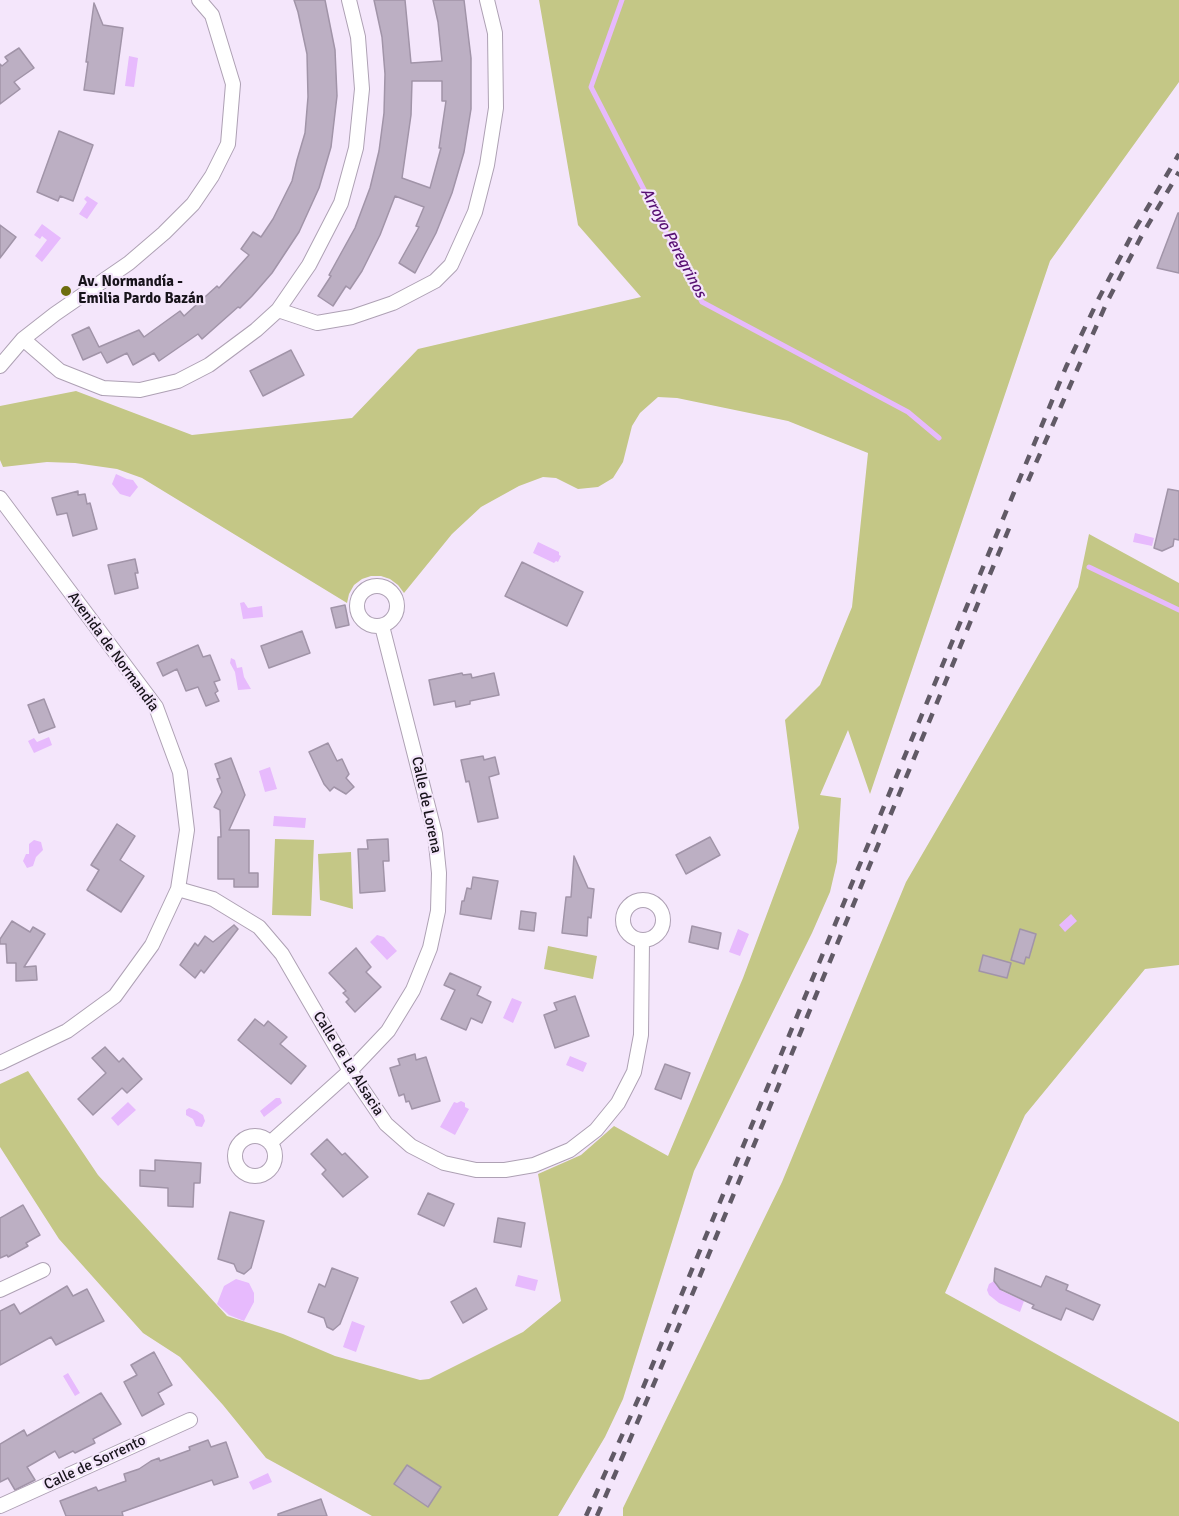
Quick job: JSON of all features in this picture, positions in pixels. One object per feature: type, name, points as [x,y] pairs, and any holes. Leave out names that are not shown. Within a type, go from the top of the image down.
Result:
[{"type":"street","points":[[0,366],[23,339],[129,263],[164,233],[192,204],[212,176],[228,144],[233,84],[212,15],[199,0]]},
{"type":"street","points":[[23,339],[60,371],[103,388],[140,390],[178,381],[209,364],[256,330],[278,310],[309,265],[341,203],[356,148],[362,89],[358,37],[349,0]]},
{"type":"street","points":[[278,310],[317,323],[351,317],[393,303],[435,281],[451,265],[475,212],[487,165],[496,108],[495,33],[487,0]]},
{"type":"street","name":"Avenida de Normandía","points":[[0,498],[156,707],[180,772],[187,830],[177,889],[152,945],[115,996],[67,1031],[0,1063]]},
{"type":"street","name":"Calle de Lorena","points":[[270,1143],[350,1071],[388,1031],[413,990],[430,948],[438,911],[439,873],[435,834],[382,626]]},
{"type":"street","name":"Calle de La Alsacia","points":[[177,889],[213,899],[259,927],[282,954],[350,1071],[386,1124],[411,1146],[444,1163],[476,1170],[505,1170],[534,1165],[570,1150],[596,1130],[618,1103],[634,1072],[641,1035],[642,941]]},
{"type":"street","points":[[0,1290],[43,1270]]},
{"type":"street","name":"Calle de Sorrento","points":[[0,1506],[190,1419]]},
{"type":"green space","points":[[539,0],[1179,0],[1179,82],[1050,261],[870,794],[848,730],[820,795],[841,798],[837,862],[830,892],[694,1171],[623,1399],[605,1437],[558,1516],[372,1516],[266,1458],[180,1357],[143,1333],[59,1239],[0,1147],[0,1084],[28,1071],[98,1175],[227,1316],[283,1334],[335,1356],[420,1380],[429,1379],[523,1332],[561,1301],[538,1174],[581,1155],[614,1126],[668,1156],[743,978],[799,828],[785,720],[820,685],[852,607],[868,453],[788,421],[677,398],[658,397],[640,413],[632,426],[623,462],[613,478],[598,487],[578,489],[556,478],[543,477],[519,486],[481,507],[452,534],[404,593],[390,579],[371,576],[354,585],[347,603],[142,478],[117,469],[75,463],[47,462],[3,467],[0,460],[0,406],[76,391],[192,435],[352,418],[418,349],[641,297],[578,225]]},
{"type":"green space","points":[[1089,534],[1179,583],[1179,965],[1145,969],[1025,1115],[945,1293],[1179,1422],[1179,1516],[623,1516],[623,1508],[782,1182],[906,882],[1078,587]]},
{"type":"green space","points":[[275,839],[314,840],[311,916],[272,915]]},
{"type":"green space","points":[[351,852],[353,909],[320,900],[318,854]]},
{"type":"green space","points":[[548,946],[597,956],[593,979],[544,969]]},
{"type":"shaded area","points":[[129,56],[138,58],[134,87],[125,86]]},
{"type":"shaded area","points":[[87,196],[98,203],[87,219],[79,214],[87,202],[84,199]]},
{"type":"shaded area","points":[[42,224],[61,238],[42,262],[35,256],[47,240],[42,236],[40,239],[34,235]]},
{"type":"shaded area","points":[[116,474],[133,480],[138,487],[130,497],[120,494],[112,484]]},
{"type":"shaded area","points":[[1135,533],[1154,538],[1152,546],[1133,542]]},
{"type":"shaded area","points":[[538,542],[559,552],[561,556],[558,562],[554,563],[533,553]]},
{"type":"shaded area","points":[[244,602],[248,608],[262,606],[263,617],[243,619],[240,603]]},
{"type":"shaded area","points":[[231,658],[235,660],[237,668],[242,667],[244,677],[251,689],[238,690],[235,672],[230,663]]},
{"type":"shaded area","points":[[49,737],[52,745],[34,753],[28,741],[34,738],[37,742]]},
{"type":"shaded area","points":[[270,767],[277,789],[265,792],[259,771]]},
{"type":"shaded area","points":[[274,816],[306,818],[305,828],[273,826]]},
{"type":"shaded area","points":[[34,840],[41,842],[43,850],[36,857],[33,866],[27,868],[23,861],[26,854],[29,854],[29,844]]},
{"type":"shaded area","points":[[1071,914],[1077,921],[1065,932],[1059,925]]},
{"type":"shaded area","points":[[738,929],[749,934],[740,956],[729,952]]},
{"type":"shaded area","points":[[377,935],[384,937],[397,951],[387,960],[370,942]]},
{"type":"shaded area","points":[[512,998],[522,1002],[513,1023],[503,1018]]},
{"type":"shaded area","points":[[570,1056],[587,1063],[583,1072],[566,1065]]},
{"type":"shaded area","points":[[276,1098],[280,1098],[282,1103],[264,1117],[260,1111]]},
{"type":"shaded area","points":[[461,1101],[469,1109],[455,1135],[440,1127],[454,1102]]},
{"type":"shaded area","points":[[128,1102],[136,1110],[118,1126],[111,1118]]},
{"type":"shaded area","points":[[189,1108],[203,1115],[205,1121],[202,1127],[196,1126],[193,1119],[186,1115],[186,1110]]},
{"type":"shaded area","points":[[518,1275],[538,1280],[535,1291],[515,1286]]},
{"type":"shaded area","points":[[236,1279],[249,1283],[254,1293],[254,1302],[244,1321],[229,1315],[217,1304],[224,1286]]},
{"type":"shaded area","points":[[994,1281],[1002,1291],[1024,1301],[1020,1312],[999,1303],[989,1295],[987,1290],[989,1284]]},
{"type":"shaded area","points":[[352,1321],[365,1326],[356,1352],[343,1347]]},
{"type":"shaded area","points":[[68,1373],[80,1393],[75,1396],[63,1376]]},
{"type":"shaded area","points":[[268,1473],[272,1482],[253,1490],[249,1482]]},
{"type":"building","points":[[294,0],[325,0],[335,50],[337,96],[331,147],[319,188],[299,232],[272,273],[252,296],[202,339],[198,334],[159,361],[154,353],[133,365],[127,353],[107,363],[101,352],[83,360],[72,335],[89,327],[99,347],[139,330],[144,337],[180,311],[184,316],[217,286],[219,288],[249,255],[241,249],[253,232],[261,237],[273,219],[292,181],[305,133],[308,97],[307,54]]},
{"type":"building","points":[[374,0],[405,0],[411,63],[442,61],[433,0],[464,0],[471,58],[471,109],[464,152],[452,193],[436,233],[415,273],[399,263],[419,227],[416,226],[424,207],[395,196],[380,235],[362,271],[350,289],[346,286],[333,306],[318,296],[331,276],[329,275],[355,228],[370,188],[379,151],[384,113],[385,74],[382,37]],"holes":[[[412,81],[442,81],[442,101],[446,101],[439,148],[441,148],[430,188],[402,178],[411,115]]]},
{"type":"building","points":[[94,3],[103,25],[123,28],[114,94],[84,90]]},
{"type":"building","points":[[19,48],[34,68],[14,82],[20,89],[0,104],[0,64],[2,66],[8,61],[5,57]]},
{"type":"building","points":[[59,131],[93,145],[73,201],[60,196],[58,201],[37,192]]},
{"type":"building","points":[[1179,213],[1179,273],[1157,268]]},
{"type":"building","points":[[0,225],[16,237],[0,258]]},
{"type":"building","points":[[291,350],[304,375],[263,396],[250,371]]},
{"type":"building","points":[[1168,489],[1179,491],[1179,540],[1174,539],[1173,546],[1162,551],[1154,548]]},
{"type":"building","points":[[78,491],[78,495],[85,494],[87,504],[90,503],[97,529],[73,536],[67,513],[57,515],[52,498]]},
{"type":"building","points":[[135,559],[138,588],[115,594],[108,565]]},
{"type":"building","points":[[522,562],[583,592],[567,626],[505,596]]},
{"type":"building","points":[[345,605],[349,625],[336,628],[331,608]]},
{"type":"building","points":[[302,631],[310,653],[269,668],[261,646]]},
{"type":"building","points":[[198,645],[203,657],[210,655],[220,680],[214,682],[218,691],[215,693],[219,701],[206,706],[198,687],[186,691],[177,669],[163,676],[157,663]]},
{"type":"building","points":[[462,673],[463,675],[471,674],[472,678],[494,673],[499,695],[470,701],[470,704],[456,707],[455,701],[434,705],[429,680]]},
{"type":"building","points":[[44,699],[55,727],[39,733],[28,705]]},
{"type":"building","points":[[328,743],[337,761],[342,759],[349,774],[346,778],[354,787],[346,794],[334,787],[330,791],[324,784],[309,752]]},
{"type":"building","points":[[483,756],[484,760],[495,757],[499,774],[489,777],[498,818],[478,822],[469,781],[466,782],[461,760]]},
{"type":"building","points":[[231,758],[245,795],[229,830],[249,830],[249,873],[258,873],[258,887],[234,887],[234,879],[218,879],[220,810],[214,807],[222,792],[215,764]]},
{"type":"building","points":[[117,824],[135,836],[120,860],[144,876],[121,912],[87,890],[99,870],[91,865]]},
{"type":"building","points":[[710,837],[720,855],[686,874],[676,855]]},
{"type":"building","points":[[388,839],[389,861],[383,861],[385,891],[360,893],[358,849],[368,849],[367,840]]},
{"type":"building","points":[[574,856],[588,888],[594,889],[591,918],[588,917],[587,936],[562,933],[566,897],[571,897]]},
{"type":"building","points":[[473,877],[498,881],[491,919],[460,914],[462,901],[464,901],[467,888],[471,889]]},
{"type":"building","points":[[521,911],[536,913],[534,931],[519,929]]},
{"type":"building","points":[[12,921],[30,932],[33,927],[45,934],[24,967],[36,966],[37,980],[16,981],[16,963],[7,963],[6,944],[0,944],[0,939]]},
{"type":"building","points":[[234,925],[238,929],[204,973],[201,970],[195,978],[180,965],[195,943],[198,946],[205,936],[213,942]]},
{"type":"building","points":[[692,926],[721,933],[718,949],[689,942]]},
{"type":"building","points":[[1020,929],[1036,934],[1029,958],[1026,957],[1024,964],[1011,960]]},
{"type":"building","points":[[356,948],[371,967],[366,972],[381,987],[355,1012],[346,1002],[349,999],[343,993],[346,991],[329,973]]},
{"type":"building","points":[[983,955],[1011,963],[1007,978],[979,971]]},
{"type":"building","points":[[450,973],[481,987],[477,995],[491,1002],[482,1023],[471,1018],[466,1030],[441,1019],[455,990],[444,985]]},
{"type":"building","points":[[575,996],[589,1036],[555,1048],[544,1015],[557,1010],[554,1003]]},
{"type":"building","points":[[255,1019],[264,1026],[268,1021],[287,1037],[280,1044],[306,1066],[291,1084],[238,1040]]},
{"type":"building","points":[[105,1047],[119,1062],[123,1058],[142,1079],[127,1093],[122,1088],[93,1115],[78,1099],[106,1073],[92,1058]]},
{"type":"building","points":[[415,1054],[416,1060],[426,1057],[440,1101],[412,1109],[409,1101],[406,1102],[404,1094],[399,1096],[390,1068],[400,1065],[398,1059]]},
{"type":"building","points":[[665,1064],[690,1073],[681,1099],[655,1089]]},
{"type":"building","points":[[327,1139],[342,1155],[345,1153],[368,1177],[343,1197],[322,1174],[326,1170],[311,1154]]},
{"type":"building","points":[[155,1160],[201,1163],[200,1183],[194,1183],[193,1207],[168,1206],[168,1188],[140,1186],[140,1170],[155,1171]]},
{"type":"building","points":[[428,1193],[454,1204],[444,1226],[418,1214]]},
{"type":"building","points":[[23,1205],[40,1235],[26,1243],[28,1246],[8,1257],[7,1255],[0,1258],[0,1218]]},
{"type":"building","points":[[230,1212],[264,1221],[251,1268],[244,1274],[237,1271],[234,1264],[218,1259]]},
{"type":"building","points":[[498,1218],[525,1223],[521,1247],[494,1242]]},
{"type":"building","points":[[332,1268],[358,1278],[340,1324],[333,1330],[327,1327],[324,1318],[308,1312],[319,1284],[325,1287]]},
{"type":"building","points":[[995,1268],[1041,1287],[1046,1276],[1068,1285],[1066,1290],[1100,1305],[1093,1320],[1066,1308],[1061,1320],[1032,1308],[1034,1305],[1000,1289],[994,1281]]},
{"type":"building","points":[[67,1286],[73,1296],[87,1289],[104,1321],[56,1345],[51,1337],[0,1365],[0,1311],[14,1304],[20,1314]]},
{"type":"building","points":[[476,1288],[487,1309],[463,1323],[451,1302]]},
{"type":"building","points":[[154,1352],[172,1385],[158,1393],[164,1404],[142,1416],[124,1382],[137,1375],[131,1365]]},
{"type":"building","points":[[101,1393],[121,1424],[93,1439],[95,1443],[75,1453],[73,1451],[59,1458],[55,1451],[27,1467],[35,1480],[15,1490],[8,1478],[0,1482],[0,1444],[24,1430],[27,1436]]},
{"type":"building","points":[[208,1440],[211,1447],[226,1442],[238,1477],[214,1485],[212,1480],[122,1512],[123,1516],[66,1516],[60,1501],[96,1487],[98,1491],[126,1481],[124,1474],[159,1458],[160,1461],[190,1450],[189,1447]]},
{"type":"building","points":[[407,1465],[441,1487],[428,1507],[394,1484]]},
{"type":"building","points":[[321,1499],[327,1516],[278,1516],[278,1514]]},
{"type":"waterway","name":"Arroyo Peregrinos","points":[[622,0],[591,87],[702,302],[908,412],[939,438]]},
{"type":"waterway","name":"Arroyo Peregrinos","points":[[1089,567],[1179,610]]},
{"type":"railway","points":[[586,1516],[640,1395],[1066,367],[1135,229],[1179,154]]},
{"type":"railway","points":[[1028,481],[1107,302],[1142,235],[1179,172]]},
{"type":"railway","points":[[597,1516],[687,1307],[1010,526]]},
{"type":"place","name":"Av. Normandía - Emilia Pardo Bazán","points":[[66,291]]}]
